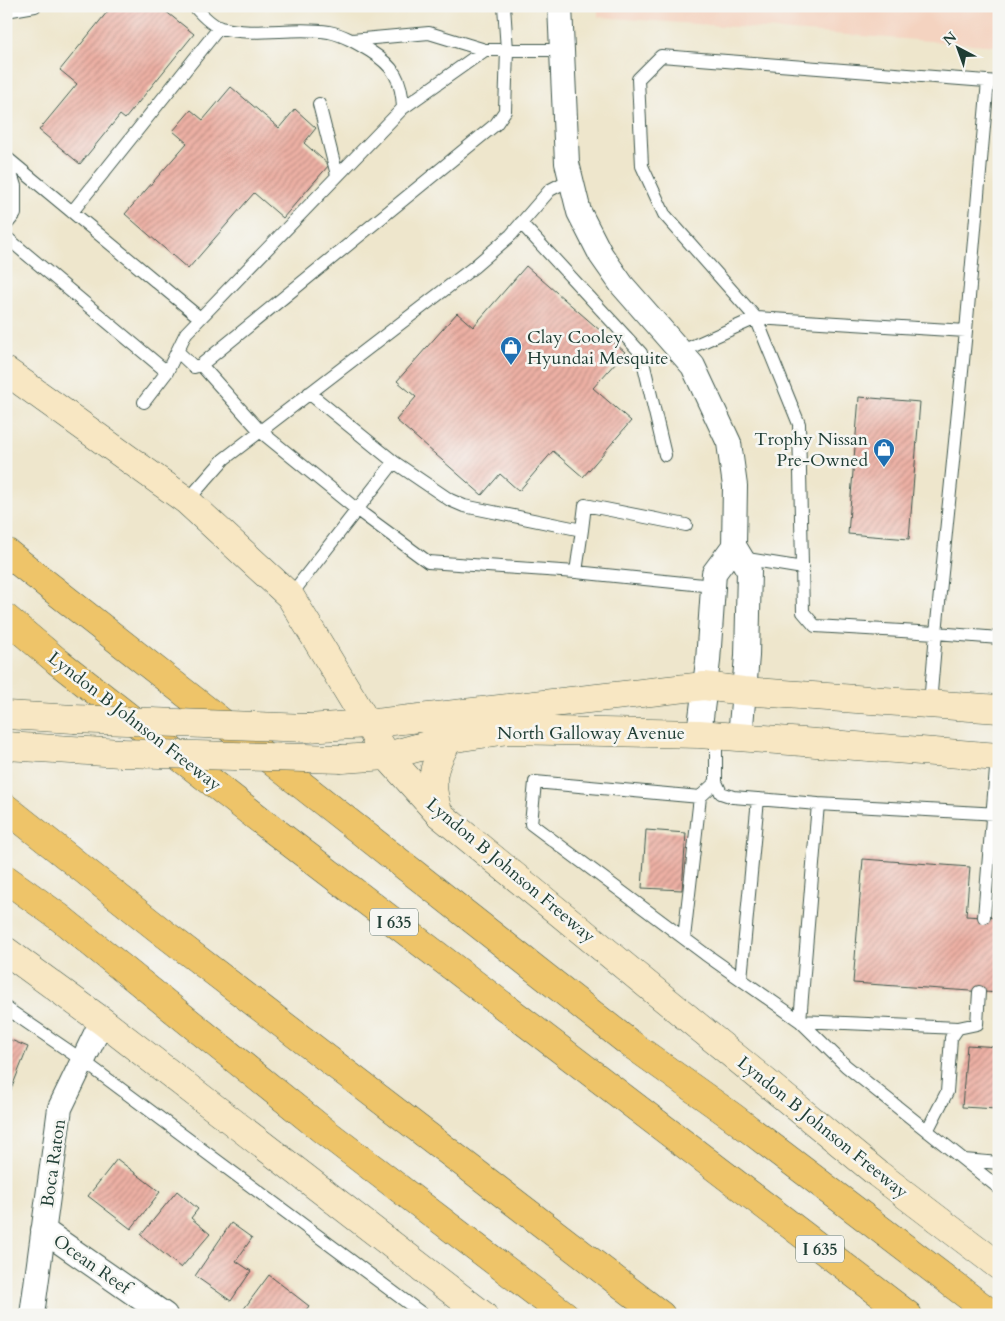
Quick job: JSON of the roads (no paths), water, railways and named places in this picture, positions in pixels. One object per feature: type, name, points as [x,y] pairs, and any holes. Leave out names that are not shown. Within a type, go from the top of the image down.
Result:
[{"type":"highway","points":[[6,552],[628,1042],[733,1117],[993,1315]]},
{"type":"highway","name":"Lyndon B Johnson Freeway","points":[[6,618],[57,661],[272,829],[908,1315]]},
{"type":"highway","points":[[6,808],[168,937],[661,1315]]},
{"type":"highway","points":[[6,879],[59,917],[223,1051],[564,1315]]},
{"type":"main road","name":"Lyndon B Johnson Freeway","points":[[6,371],[187,501],[290,596],[387,756],[439,814],[871,1167],[999,1266]]},
{"type":"main road","name":"North Galloway Avenue","points":[[6,715],[308,728],[366,724],[704,686],[743,691],[999,709]]},
{"type":"main road","name":"North Galloway Avenue","points":[[6,746],[121,752],[342,759],[387,756],[449,739],[508,730],[718,736],[998,757]]},
{"type":"main road","points":[[439,814],[432,792],[433,771],[436,760],[449,739]]},
{"type":"main road","points":[[6,951],[102,1021],[483,1315]]},
{"type":"street","points":[[560,6],[567,163],[579,212],[601,254],[622,285],[693,366],[729,443],[735,486],[738,552],[749,571],[747,656],[743,691],[718,736]]},
{"type":"street","points":[[718,736],[704,686],[714,573],[738,552]]},
{"type":"street","name":"Boca Raton","points":[[32,1315],[60,1108],[102,1021]]},
{"type":"street","name":"Ocean Reef","points":[[44,1230],[165,1315]]},
{"type":"lane","points":[[6,11],[35,6]]},
{"type":"lane","points":[[194,6],[219,28],[246,31],[328,32],[352,40],[384,60],[403,89],[403,108]]},
{"type":"lane","points":[[178,352],[194,366],[202,365],[496,124],[505,111],[507,50],[504,6]]},
{"type":"lane","points":[[72,212],[219,28]]},
{"type":"lane","points":[[352,40],[429,33],[485,50],[562,50]]},
{"type":"lane","points":[[144,402],[167,372],[186,333],[338,175],[403,108],[485,50]]},
{"type":"lane","points":[[930,704],[936,633],[966,331],[993,82],[661,56],[638,79],[642,166],[664,214],[756,318],[799,424],[803,612],[815,626],[936,633],[999,638]]},
{"type":"lane","points":[[319,104],[338,175]]},
{"type":"lane","points":[[6,158],[200,318]]},
{"type":"lane","points":[[6,158],[15,214],[6,225]]},
{"type":"lane","points":[[187,501],[224,459],[474,267],[511,235],[550,190],[571,179]]},
{"type":"lane","points":[[521,223],[642,353],[665,455]]},
{"type":"lane","points":[[6,237],[167,372]]},
{"type":"lane","points":[[680,352],[756,318],[966,331]]},
{"type":"lane","points":[[202,365],[260,431],[356,509],[428,562],[576,572],[713,586]]},
{"type":"lane","points":[[309,393],[394,462],[457,503],[582,530]]},
{"type":"lane","points":[[290,596],[394,462]]},
{"type":"lane","points":[[576,572],[585,505],[686,525]]},
{"type":"lane","points":[[738,552],[803,568]]},
{"type":"lane","points":[[718,736],[716,782],[721,793],[758,799],[818,804],[996,813]]},
{"type":"lane","points":[[984,917],[993,875],[998,757]]},
{"type":"lane","points":[[700,797],[534,782],[531,824],[684,938],[800,1021],[846,1066],[999,1188]]},
{"type":"lane","points":[[684,938],[700,797],[716,782]]},
{"type":"lane","points":[[741,979],[758,799]]},
{"type":"lane","points":[[800,1021],[818,804]]},
{"type":"lane","points":[[800,1021],[958,1028],[978,1024],[979,992]]},
{"type":"lane","points":[[6,1008],[82,1060],[424,1315]]},
{"type":"lane","points":[[927,1131],[948,1092],[951,1038],[958,1028]]},
{"type":"lane","points":[[964,1160],[999,1163]]},
{"type":"place","name":"Clay Cooley Hyundai Mesquite","points":[[511,366]]},
{"type":"place","name":"Trophy Nissan Pre-Owned","points":[[884,468]]}]
